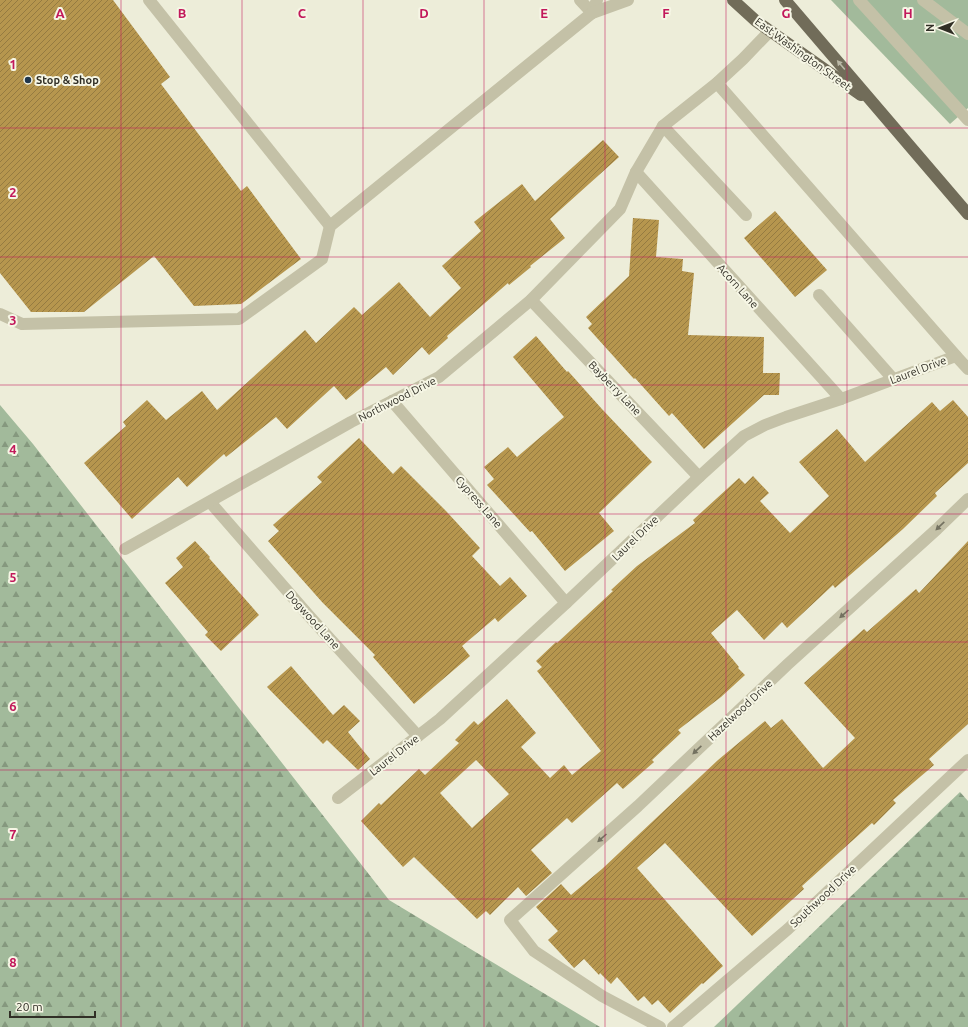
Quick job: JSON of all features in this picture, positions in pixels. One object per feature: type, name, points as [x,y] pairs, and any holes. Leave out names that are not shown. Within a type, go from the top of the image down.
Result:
[{"type":"main road","name":"East Washington Street","points":[[733,0],[756,21],[875,105]]},
{"type":"main road","name":"East Washington Street","points":[[785,0],[968,214]]},
{"type":"street","points":[[149,0],[330,226]]},
{"type":"street","points":[[580,0],[592,13]]},
{"type":"street","points":[[592,13],[597,0]]},
{"type":"street","points":[[0,314],[22,324],[239,318],[322,259],[330,226],[592,13],[628,0]]},
{"type":"street","points":[[859,0],[968,120]]},
{"type":"street","points":[[923,0],[968,34]]},
{"type":"street","points":[[746,215],[663,126],[743,59],[770,31]]},
{"type":"street","points":[[717,82],[956,356]]},
{"type":"street","name":"Northwood Drive","points":[[125,549],[351,422],[439,377],[531,300],[620,209],[636,172],[663,126]]},
{"type":"street","name":"Acorn Lane","points":[[636,172],[841,399]]},
{"type":"street","points":[[819,295],[894,380]]},
{"type":"street","name":"Bayberry Lane","points":[[531,300],[700,477]]},
{"type":"street","name":"Laurel Drive","points":[[338,798],[440,719],[744,436],[786,416],[841,399],[956,356],[968,369]]},
{"type":"street","name":"Cypress Lane","points":[[392,401],[566,603]]},
{"type":"street","name":"Hazelwood Drive","points":[[660,1027],[602,996],[534,951],[510,920],[638,806],[788,664],[968,499]]},
{"type":"street","name":"Dogwood Lane","points":[[210,502],[310,617],[418,736]]},
{"type":"street","name":"Southwood Drive","points":[[673,1027],[788,929],[968,760]]},
{"type":"green space","points":[[831,0],[968,0],[968,108],[950,124]]},
{"type":"green space","points":[[0,405],[33,444],[389,900],[600,1027],[0,1027]]},
{"type":"green space","points":[[960,792],[968,801],[968,1027],[714,1027]]},
{"type":"building","points":[[0,0],[113,0],[170,77],[161,84],[241,191],[247,186],[301,259],[241,304],[194,306],[154,256],[84,312],[31,312],[0,273]]},
{"type":"building","points":[[603,140],[619,157],[550,219],[565,238],[509,285],[508,283],[447,336],[448,338],[429,355],[422,347],[393,375],[386,367],[346,400],[334,386],[287,429],[276,417],[226,457],[224,454],[187,487],[178,477],[132,519],[84,463],[126,426],[123,422],[147,400],[166,420],[202,391],[217,410],[305,330],[316,343],[354,307],[362,315],[399,282],[430,317],[461,288],[442,266],[481,231],[474,222],[522,184],[535,201]]},
{"type":"building","points":[[775,211],[827,270],[795,297],[744,238]]},
{"type":"building","points":[[633,218],[659,220],[656,257],[683,259],[682,271],[694,273],[688,335],[764,337],[763,373],[780,373],[779,395],[764,395],[704,449],[672,413],[669,416],[588,328],[592,324],[586,317],[629,276]]},
{"type":"building","points":[[536,336],[567,372],[568,371],[652,462],[599,513],[614,531],[565,571],[532,531],[530,532],[487,485],[494,479],[484,467],[508,447],[517,457],[564,417],[513,357]]},
{"type":"building","points":[[953,400],[968,417],[968,463],[935,493],[937,496],[903,529],[835,588],[833,585],[787,628],[782,622],[764,640],[737,610],[711,633],[745,675],[721,697],[678,730],[681,733],[652,760],[654,762],[623,789],[617,783],[572,823],[567,818],[531,850],[552,873],[526,896],[518,887],[490,915],[486,911],[477,919],[414,857],[403,867],[361,821],[379,803],[381,805],[419,769],[425,775],[459,743],[455,740],[474,721],[478,725],[507,699],[536,733],[521,747],[550,778],[564,765],[572,775],[601,751],[537,671],[542,667],[536,661],[613,591],[611,590],[637,566],[695,523],[693,520],[739,478],[745,484],[753,476],[769,493],[760,501],[790,533],[829,496],[799,462],[837,429],[865,462],[932,402],[940,411]],"holes":[[[476,760],[509,794],[472,828],[440,793]]]},
{"type":"building","points":[[359,438],[393,474],[401,466],[446,511],[480,548],[472,556],[500,586],[510,577],[527,596],[498,622],[495,618],[462,646],[470,656],[414,704],[373,657],[375,655],[322,602],[268,541],[279,531],[273,525],[322,482],[317,477]]},
{"type":"building","points":[[195,541],[259,615],[221,651],[205,635],[208,632],[165,583],[183,567],[176,558]]},
{"type":"building","points":[[968,541],[968,724],[929,759],[934,765],[893,800],[896,803],[874,825],[872,823],[802,886],[804,889],[752,936],[665,843],[637,868],[723,966],[703,984],[702,983],[670,1013],[658,1000],[652,1005],[644,996],[638,1001],[617,977],[611,984],[600,973],[599,975],[584,959],[574,968],[548,940],[558,931],[536,907],[561,884],[571,895],[602,869],[718,760],[765,721],[771,728],[782,719],[823,768],[855,738],[804,683],[864,629],[867,632],[916,589],[919,593]]},
{"type":"building","points":[[291,666],[333,715],[344,705],[360,721],[348,732],[370,759],[358,770],[327,740],[323,744],[267,687]]},
{"type":"place","name":"Stop & Shop","points":[[28,80]]}]
